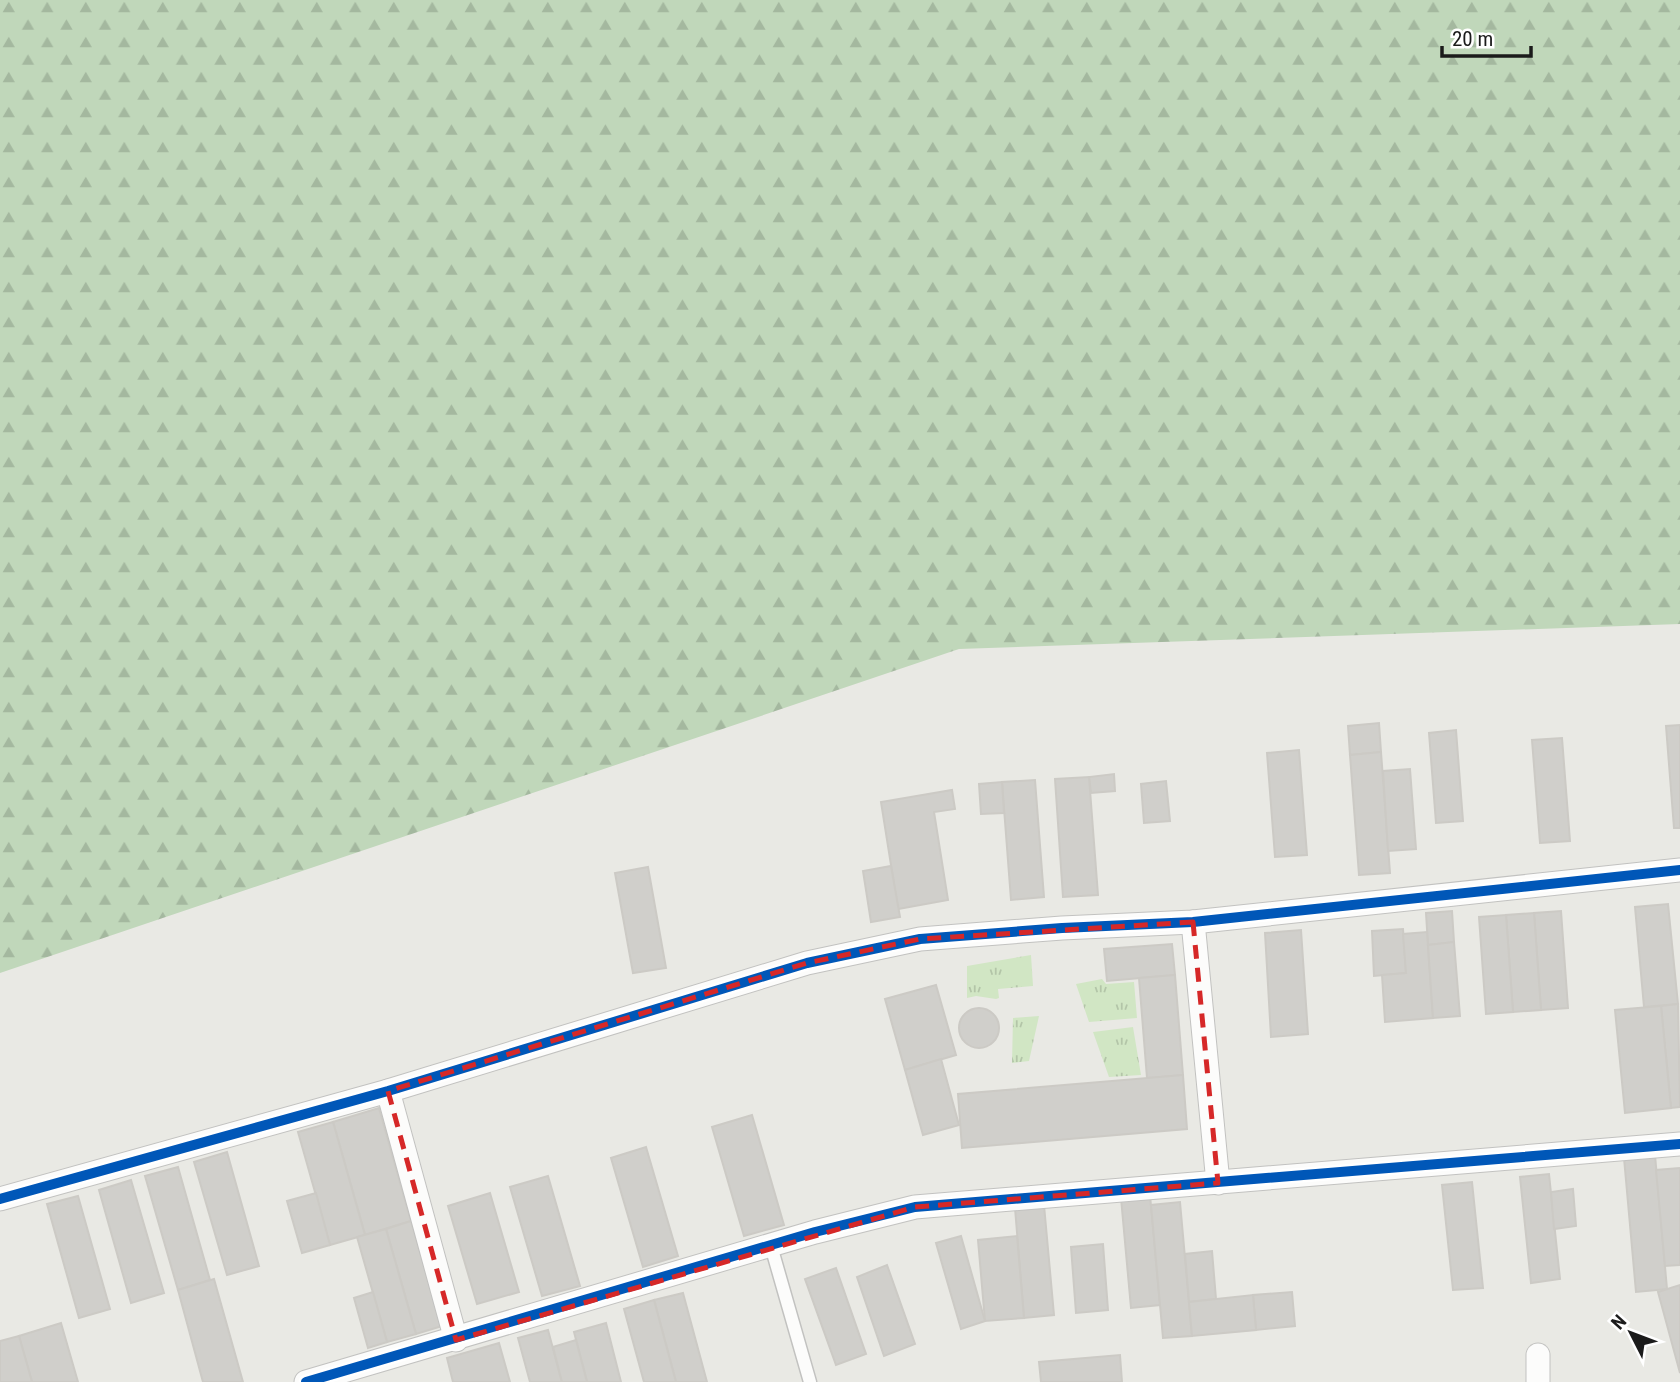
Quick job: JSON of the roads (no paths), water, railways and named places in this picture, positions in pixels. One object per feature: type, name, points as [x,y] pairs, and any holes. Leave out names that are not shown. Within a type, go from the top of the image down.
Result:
[{"type":"street","points":[[0,1199],[388,1091],[807,963],[920,939],[1062,928],[1193,922],[1680,870]]},
{"type":"street","points":[[1193,922],[1219,1183]]},
{"type":"street","points":[[388,1091],[456,1340]]},
{"type":"street","points":[[306,1382],[771,1246],[915,1207],[1680,1144]]},
{"type":"street","points":[[1538,1354],[1538,1382]]},
{"type":"lane","points":[[771,1246],[810,1382]]}]
